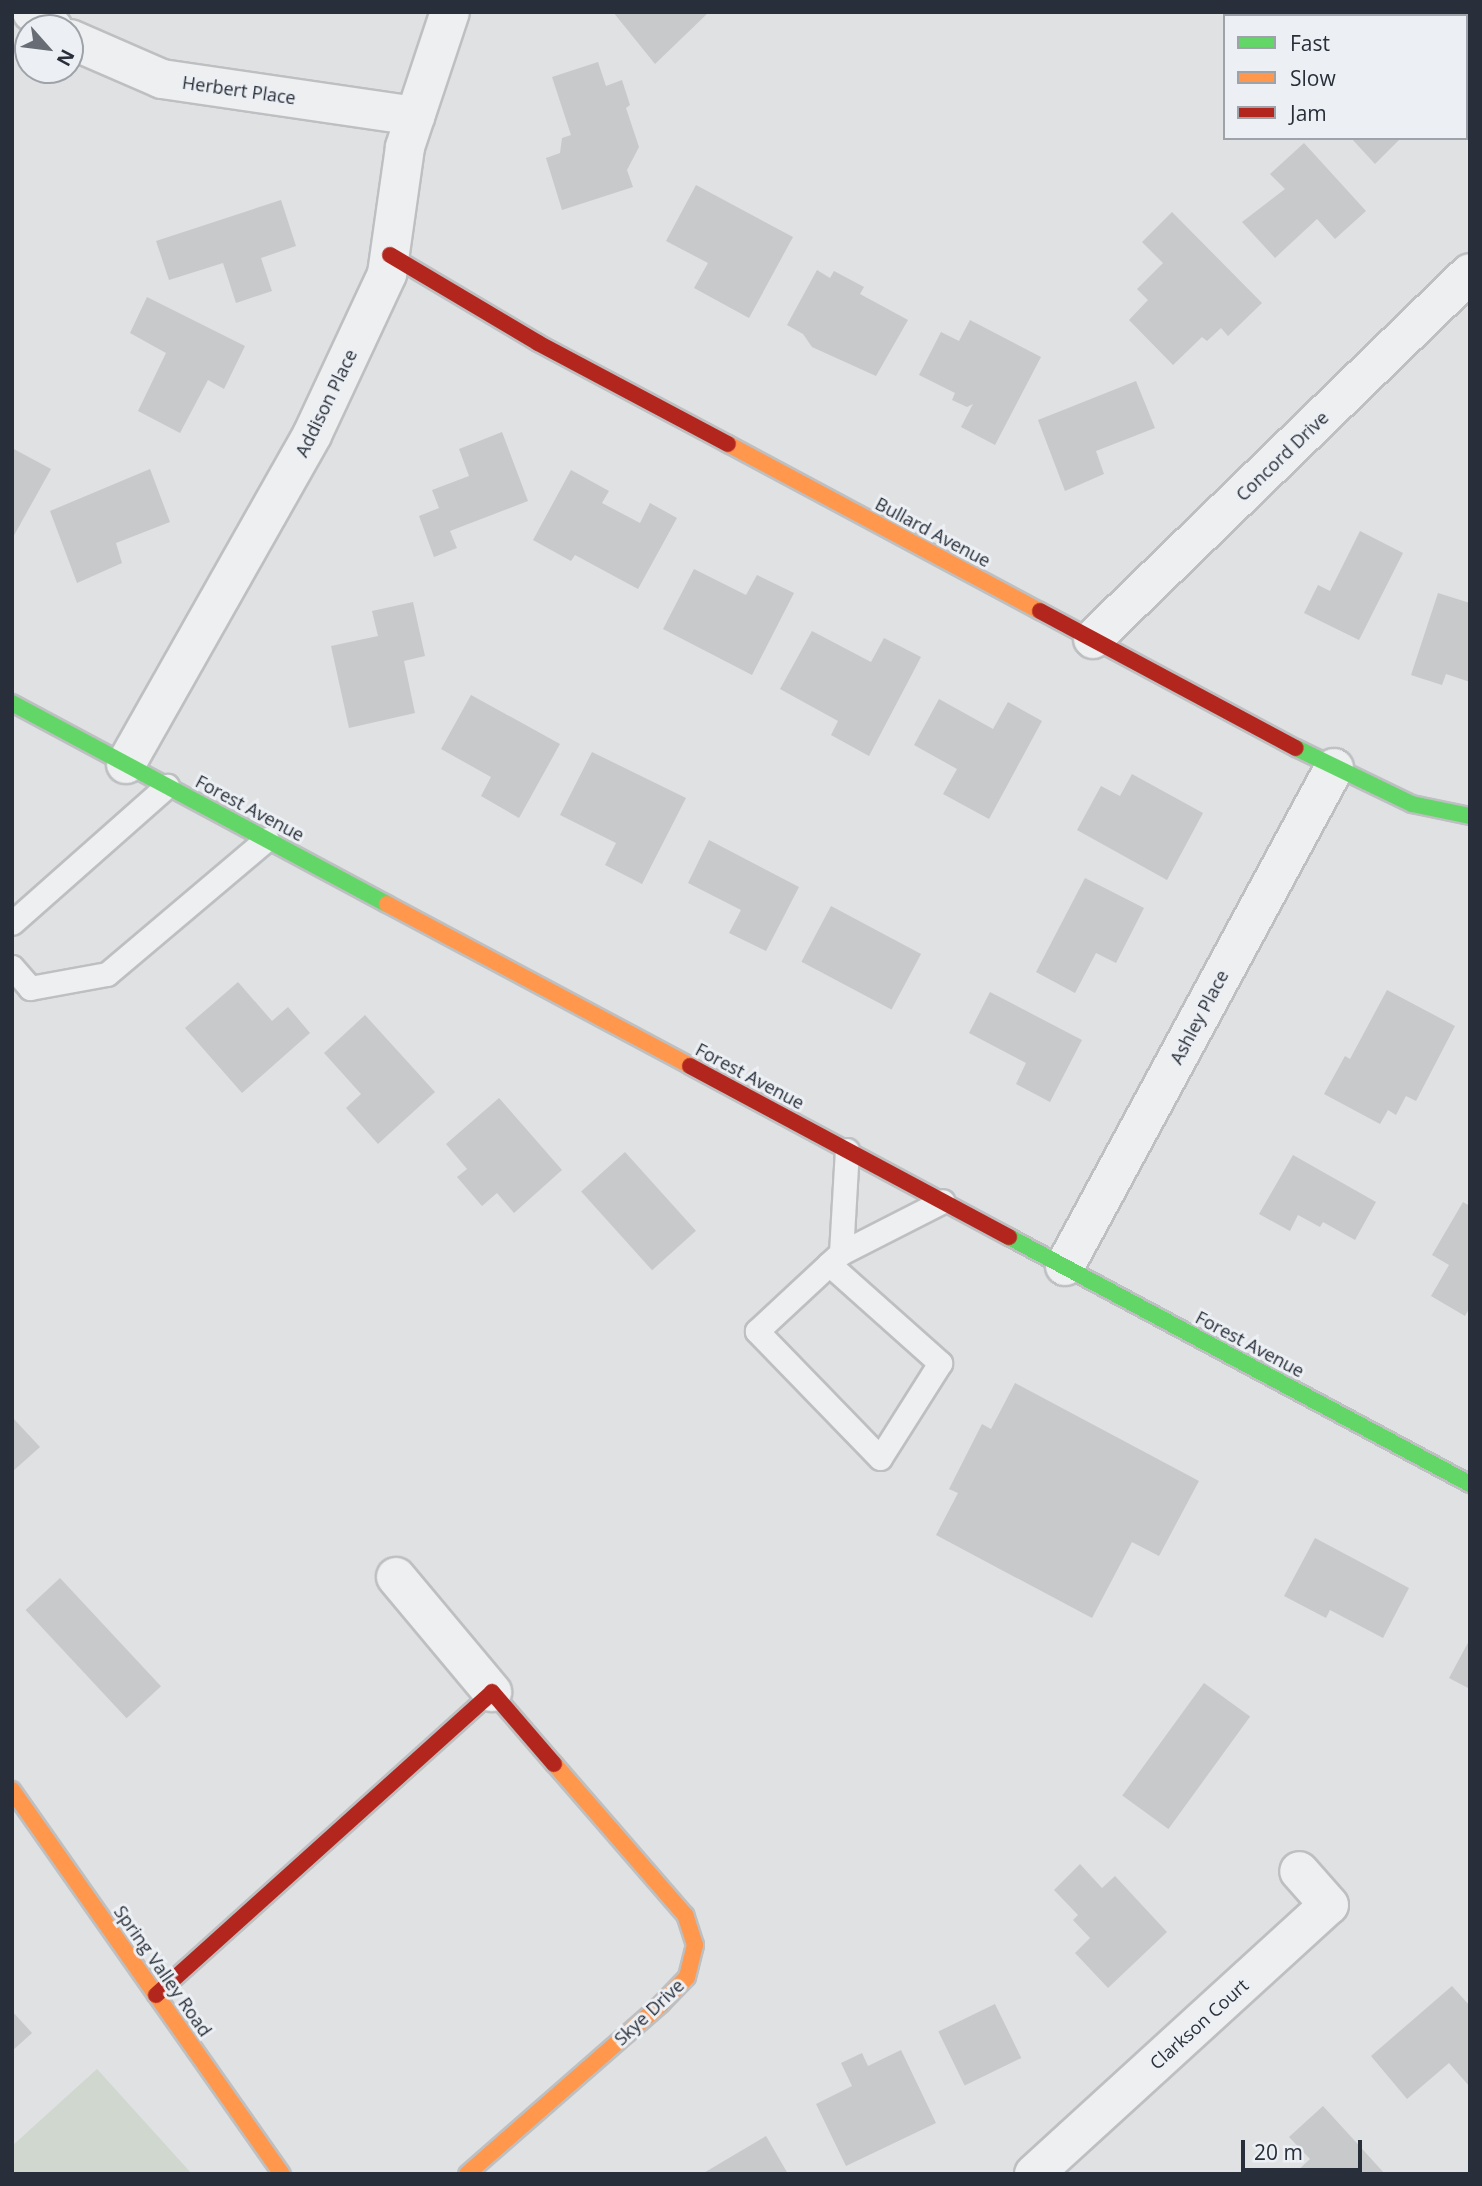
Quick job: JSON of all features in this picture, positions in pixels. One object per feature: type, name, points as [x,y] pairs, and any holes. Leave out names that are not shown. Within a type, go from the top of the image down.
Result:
[{"type":"street","name":"Addison Place","points":[[126,764],[312,435],[387,274],[405,147],[450,12]]},
{"type":"street","name":"Herbert Place","points":[[84,46],[105,58],[162,79],[415,116]]},
{"type":"street","name":"Bullard Avenue","points":[[390,255],[538,343],[1334,768],[1412,804],[1470,816]]},
{"type":"street","name":"Concord Drive","points":[[1093,639],[1470,273]]},
{"type":"street","name":"Forest Avenue","points":[[12,703],[1470,1484]]},
{"type":"street","name":"Ashley Place","points":[[1065,1266],[1334,768]]},
{"type":"street","name":"Skye Drive","points":[[396,1577],[685,1915],[695,1945],[687,1978],[467,2174]]},
{"type":"street","points":[[156,1995],[492,1692]]},
{"type":"street","name":"Spring Valley Road","points":[[12,1790],[282,2174]]},
{"type":"street","name":"Clarkson Court","points":[[1034,2174],[1329,1905],[1298,1871]]},
{"type":"lane","points":[[12,923],[167,786]]},
{"type":"lane","points":[[12,967],[30,988],[107,974],[267,839]]},
{"type":"lane","points":[[835,1259],[847,1150]]},
{"type":"lane","points":[[835,1259],[940,1363],[880,1458],[757,1331],[835,1259],[943,1201]]},
{"type":"shaded area","points":[[97,2069],[192,2174],[12,2174],[12,2146]]},
{"type":"building","points":[[613,12],[709,12],[655,64]]},
{"type":"building","points":[[1417,12],[1470,12],[1470,67],[1468,14]]},
{"type":"building","points":[[598,62],[606,86],[622,80],[630,105],[626,108],[639,147],[627,170],[633,187],[562,210],[546,158],[560,153],[562,138],[571,135],[552,77]]},
{"type":"building","points":[[1353,140],[1399,140],[1375,164]]},
{"type":"building","points":[[1304,143],[1366,211],[1335,239],[1317,219],[1275,258],[1242,222],[1285,189],[1270,174]]},
{"type":"building","points":[[696,185],[793,237],[749,318],[694,288],[708,263],[666,241]]},
{"type":"building","points":[[281,200],[296,246],[261,258],[272,291],[236,303],[223,263],[169,280],[156,241]]},
{"type":"building","points":[[1172,212],[1262,303],[1228,336],[1221,328],[1207,341],[1202,337],[1173,365],[1129,320],[1148,300],[1137,289],[1163,263],[1142,242]]},
{"type":"building","points":[[817,270],[830,278],[834,271],[864,287],[860,294],[908,320],[876,376],[812,347],[803,334],[787,325]]},
{"type":"building","points":[[147,297],[245,346],[224,389],[208,380],[180,433],[138,411],[166,353],[130,333]]},
{"type":"building","points":[[970,320],[1041,357],[995,445],[961,427],[973,404],[967,407],[952,400],[955,393],[919,375],[941,332],[959,341]]},
{"type":"building","points":[[1136,381],[1155,428],[1096,451],[1104,474],[1065,491],[1038,420]]},
{"type":"building","points":[[502,432],[528,501],[450,531],[457,548],[434,557],[419,516],[439,508],[432,490],[469,476],[459,449]]},
{"type":"building","points":[[12,448],[51,469],[12,539]]},
{"type":"building","points":[[150,469],[170,522],[116,543],[122,563],[77,583],[50,511]]},
{"type":"building","points":[[571,470],[609,491],[602,503],[640,523],[650,503],[677,518],[638,589],[575,555],[571,561],[533,540]]},
{"type":"building","points":[[1360,531],[1403,553],[1359,640],[1304,613],[1318,585],[1330,591]]},
{"type":"building","points":[[694,569],[746,595],[757,575],[794,593],[752,675],[663,629]]},
{"type":"building","points":[[1438,593],[1470,603],[1470,682],[1446,674],[1442,685],[1411,675]]},
{"type":"building","points":[[413,602],[425,656],[404,661],[415,713],[349,728],[331,646],[378,636],[372,611]]},
{"type":"building","points":[[812,631],[871,662],[884,638],[921,657],[869,756],[831,735],[838,721],[780,689]]},
{"type":"building","points":[[471,695],[560,744],[519,818],[481,796],[491,777],[441,749]]},
{"type":"building","points":[[939,699],[993,729],[1008,702],[1042,721],[989,819],[943,794],[957,769],[914,745]]},
{"type":"building","points":[[592,752],[686,798],[642,884],[605,865],[616,843],[560,815]]},
{"type":"building","points":[[1132,774],[1203,813],[1167,880],[1077,830],[1101,786],[1120,796]]},
{"type":"building","points":[[709,840],[799,887],[766,951],[729,933],[741,910],[688,883]]},
{"type":"building","points":[[1085,878],[1144,908],[1116,963],[1096,953],[1075,993],[1036,972]]},
{"type":"building","points":[[831,906],[921,954],[891,1010],[801,962]]},
{"type":"building","points":[[238,982],[272,1021],[288,1007],[310,1033],[242,1093],[185,1028]]},
{"type":"building","points":[[1387,990],[1455,1026],[1416,1101],[1406,1096],[1396,1115],[1388,1110],[1380,1124],[1324,1094],[1345,1056],[1350,1059]]},
{"type":"building","points":[[990,992],[1082,1040],[1050,1102],[1016,1084],[1026,1063],[969,1033]]},
{"type":"building","points":[[365,1015],[435,1092],[378,1144],[346,1108],[361,1094],[324,1053]]},
{"type":"building","points":[[499,1098],[562,1170],[514,1213],[497,1193],[482,1206],[457,1177],[467,1169],[446,1144]]},
{"type":"building","points":[[625,1152],[696,1231],[652,1270],[581,1191]]},
{"type":"building","points":[[1293,1155],[1376,1202],[1355,1240],[1323,1222],[1320,1227],[1298,1215],[1290,1231],[1259,1214]]},
{"type":"building","points":[[1463,1202],[1470,1206],[1470,1307],[1465,1316],[1431,1296],[1449,1265],[1432,1255]]},
{"type":"building","points":[[1015,1383],[1199,1481],[1159,1556],[1132,1542],[1092,1618],[936,1535],[958,1493],[949,1489],[982,1424],[991,1429]]},
{"type":"building","points":[[12,1417],[40,1447],[12,1472]]},
{"type":"building","points":[[1315,1538],[1409,1588],[1383,1638],[1330,1610],[1326,1618],[1284,1596]]},
{"type":"building","points":[[60,1578],[161,1686],[127,1718],[26,1610]]},
{"type":"building","points":[[1470,1639],[1470,1689],[1449,1678]]},
{"type":"building","points":[[1204,1683],[1250,1717],[1168,1829],[1122,1795]]},
{"type":"building","points":[[1080,1864],[1102,1888],[1115,1876],[1167,1932],[1108,1988],[1075,1953],[1090,1938],[1073,1920],[1078,1915],[1054,1890]]},
{"type":"building","points":[[1452,1986],[1470,2006],[1470,2087],[1449,2063],[1407,2099],[1371,2056]]},
{"type":"building","points":[[995,2004],[1021,2058],[965,2086],[938,2032]]},
{"type":"building","points":[[12,2011],[32,2033],[12,2051]]},
{"type":"building","points":[[901,2050],[936,2123],[846,2166],[816,2104],[852,2086],[841,2063],[862,2053],[868,2066]]},
{"type":"building","points":[[1323,2106],[1385,2174],[1294,2174],[1310,2159],[1289,2137]]},
{"type":"building","points":[[766,2136],[788,2174],[702,2174]]},
{"type":"traffic: fast","points":[[12,703],[387,904]]},
{"type":"traffic: fast","points":[[1296,748],[1412,804],[1470,816]]},
{"type":"traffic: fast","points":[[1009,1237],[1470,1484]]},
{"type":"traffic: slow","points":[[728,444],[1040,611]]},
{"type":"traffic: slow","points":[[387,904],[690,1066]]},
{"type":"traffic: slow","points":[[467,2174],[662,2003],[687,1977],[695,1945],[685,1915],[554,1764]]},
{"type":"traffic: slow","points":[[12,1790],[282,2174]]},
{"type":"traffic: jam","points":[[390,255],[538,343],[728,444]]},
{"type":"traffic: jam","points":[[1040,611],[1296,748]]},
{"type":"traffic: jam","points":[[690,1066],[1009,1237]]},
{"type":"traffic: jam","points":[[156,1995],[492,1692],[554,1764]]}]
